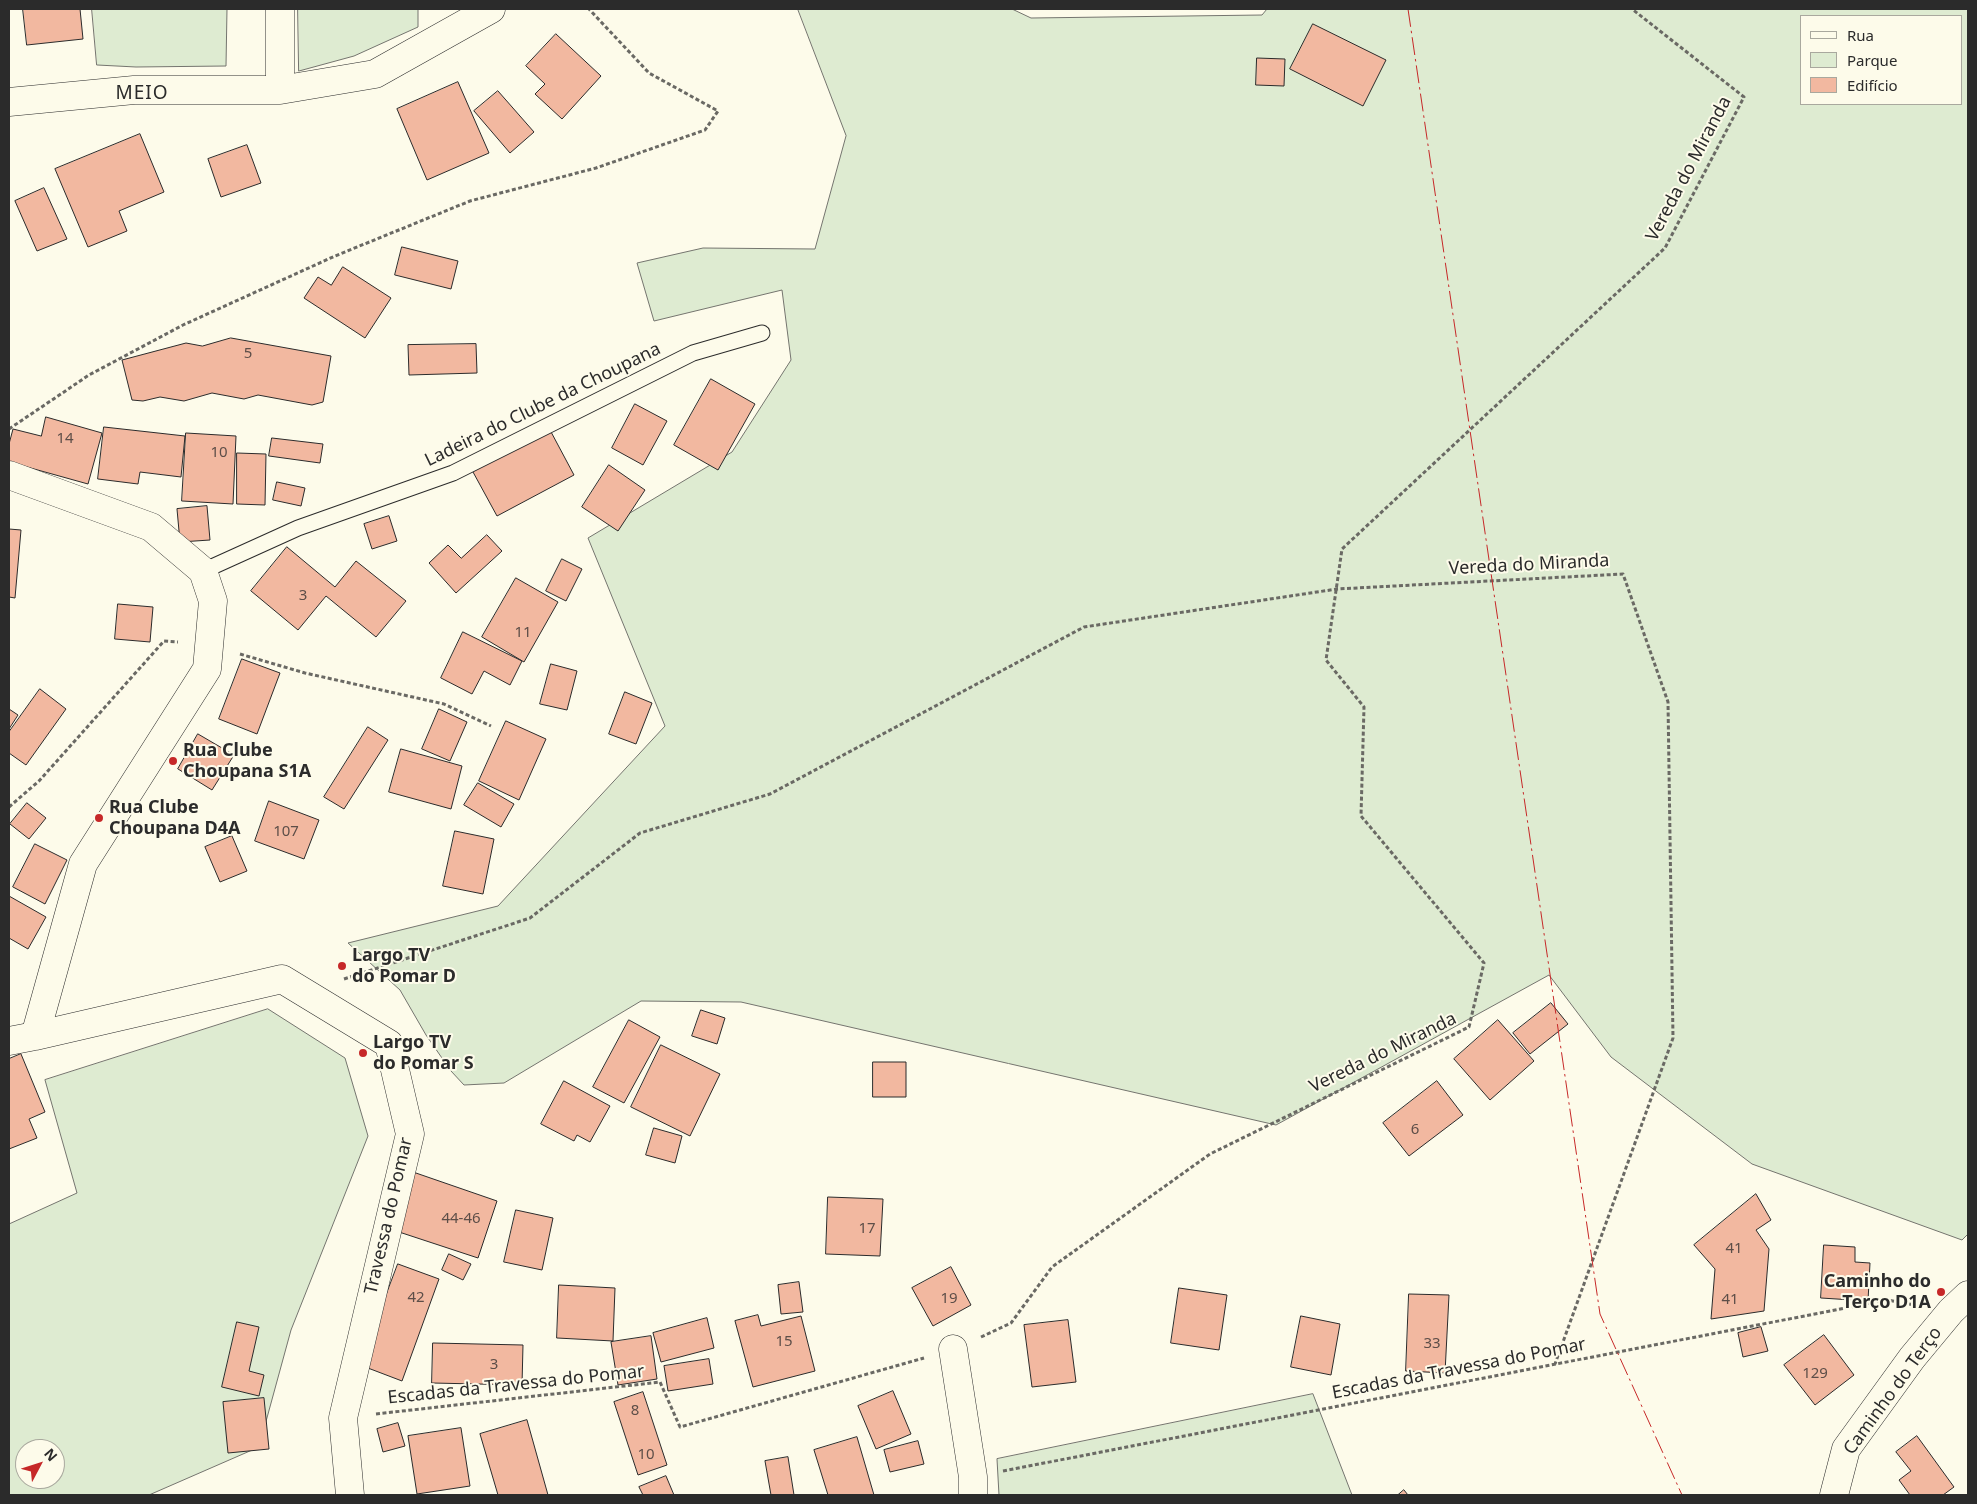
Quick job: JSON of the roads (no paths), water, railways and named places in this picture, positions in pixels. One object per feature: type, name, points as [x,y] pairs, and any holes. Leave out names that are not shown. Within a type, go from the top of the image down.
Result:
[{"type":"street","points":[[280,9],[280,90]]},
{"type":"street","points":[[9,102],[134,90],[280,90],[375,74],[490,9]]},
{"type":"street","points":[[9,475],[151,527],[203,571],[213,601],[207,670],[83,864],[22,1038]]},
{"type":"street","name":"Travessa do Pomar","points":[[22,1038],[282,979],[389,1044],[410,1134],[343,1418],[350,1495]]},
{"type":"street","name":"Caminho do Terço","points":[[1834,1495],[1846,1449],[1912,1358],[1960,1303]]},
{"type":"street","points":[[953,1349],[973,1486]]},
{"type":"lane","name":"Ladeira do Clube da Choupana","points":[[203,571],[298,528],[453,473],[693,353],[762,333]]},
{"type":"place","name":"Rua Clube Choupana S1A","points":[[173,761]]},
{"type":"place","name":"Rua Clube Choupana D4A","points":[[99,818]]},
{"type":"place","name":"Largo TV do Pomar D","points":[[342,966]]},
{"type":"place","name":"Largo TV do Pomar S","points":[[363,1053]]},
{"type":"place","name":"Caminho do Terço D1A","points":[[1941,1292]]},
{"type":"district","name":"MEIO","points":[[142,94]]}]
